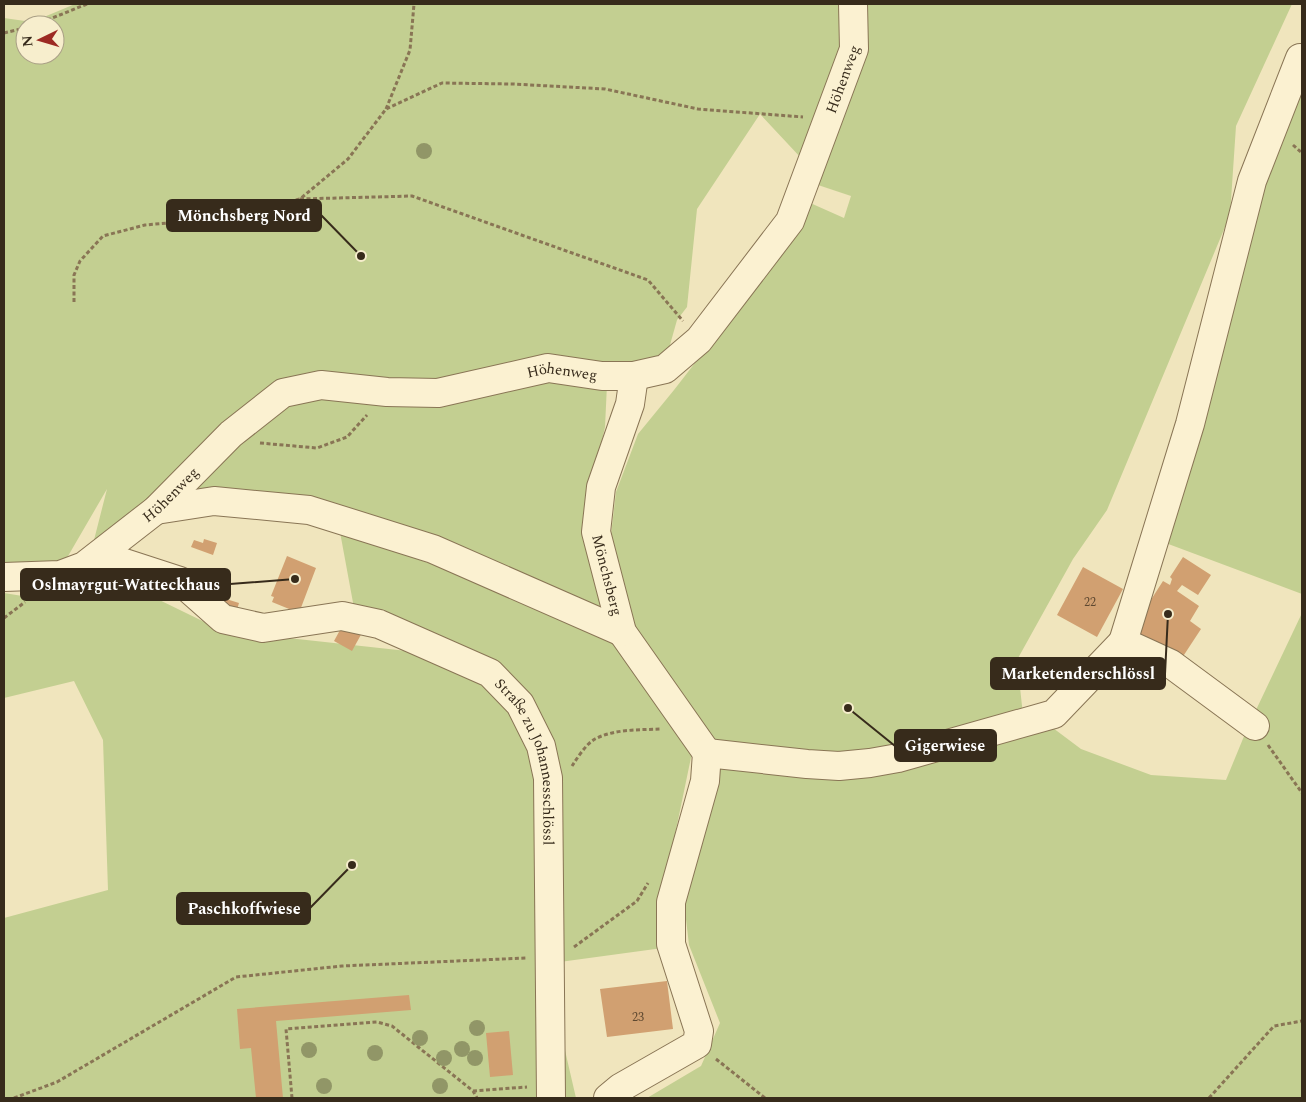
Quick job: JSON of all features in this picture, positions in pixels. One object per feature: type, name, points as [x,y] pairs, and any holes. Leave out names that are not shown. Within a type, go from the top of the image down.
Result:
[{"type":"street","name":"Höhenweg","points":[[4,577],[60,575],[84,566],[156,510],[231,434],[283,394],[321,385],[387,392],[438,393],[548,368],[602,376],[634,376],[665,369],[699,340],[790,221],[854,49],[853,4]]},
{"type":"street","points":[[608,1098],[620,1088],[697,1044],[699,1031],[671,944],[671,902],[705,781],[707,753],[839,766],[898,758],[1054,714],[1123,642],[1190,424],[1252,180],[1300,58]]},
{"type":"street","name":"Mönchsberg","points":[[634,376],[630,404],[601,487],[596,532],[622,632],[707,753]]},
{"type":"street","points":[[156,510],[214,501],[309,510],[433,549],[622,632]]},
{"type":"street","name":"Straße zu Johannesschlössl","points":[[100,555],[180,581],[223,618],[263,628],[342,616],[379,624],[490,673],[520,704],[541,746],[548,778],[550,1092]]},
{"type":"street","points":[[1123,642],[1171,664],[1255,726]]},
{"type":"path","points":[[60,15],[87,4]]},
{"type":"path","points":[[300,199],[348,159],[386,109],[410,50],[414,4]]},
{"type":"path","points":[[386,109],[442,83],[513,84],[605,90],[698,109],[828,119]]},
{"type":"path","points":[[74,302],[74,275],[80,261],[103,236],[145,225],[225,218],[300,199],[412,196],[648,280],[699,340]]},
{"type":"path","points":[[231,434],[266,445],[317,448],[347,437],[387,392]]},
{"type":"path","points":[[1255,726],[1302,793]]},
{"type":"path","points":[[546,772],[560,772],[570,769],[578,756],[594,740],[621,731],[688,727]]},
{"type":"path","points":[[14,1098],[57,1082],[236,977],[342,966],[561,956],[637,901],[654,875],[681,869]]},
{"type":"path","points":[[1209,1098],[1274,1026],[1302,1021]]},
{"type":"path","points":[[292,1098],[286,1030],[377,1022],[392,1026],[473,1091],[477,1098]]},
{"type":"path","points":[[697,1044],[765,1098]]},
{"type":"path","points":[[473,1091],[550,1092]]},
{"type":"green space","points":[[75,4],[846,4],[845,47],[802,159],[760,114],[697,209],[687,307],[677,320],[668,352],[640,366],[608,363],[605,427],[585,517],[602,613],[341,513],[149,505],[94,540],[107,489],[64,563],[4,565],[4,18],[15,20],[15,65],[65,65],[65,15],[49,15]]},
{"type":"green space","points":[[862,4],[1292,4],[1236,126],[1230,215],[1107,510],[1073,559],[1017,660],[1023,715],[1049,725],[1081,749],[1151,775],[1226,780],[1247,729],[1302,613],[1302,1098],[647,1098],[701,1066],[720,1023],[689,945],[684,902],[721,747],[625,627],[610,543],[616,492],[638,434],[792,238],[808,202],[844,218],[851,196],[812,183]]},
{"type":"green space","points":[[1302,77],[1302,594],[1163,542],[1272,155]]},
{"type":"green space","points":[[340,532],[477,580],[616,639],[694,743],[661,902],[670,947],[545,964],[576,1098],[4,1098],[4,918],[108,890],[103,740],[74,681],[4,698],[4,593],[53,601],[106,574],[223,631],[407,651],[354,608]]},
{"type":"building","points":[[204,539],[217,543],[213,555],[191,547],[194,540],[203,543]]},
{"type":"building","points":[[287,556],[316,568],[299,613],[272,602],[274,597],[271,596]]},
{"type":"building","points":[[1183,557],[1211,575],[1198,595],[1182,585],[1177,591],[1199,606],[1190,621],[1201,629],[1180,661],[1131,631],[1163,581],[1170,585],[1172,579],[1170,577]]},
{"type":"building","points":[[1083,567],[1123,589],[1097,637],[1057,615]]},
{"type":"building","points":[[223,598],[239,603],[236,613],[220,608]]},
{"type":"building","points":[[345,621],[363,631],[352,651],[334,641]]},
{"type":"building","points":[[667,981],[673,1029],[607,1037],[600,989]]},
{"type":"building","points":[[409,995],[411,1010],[276,1021],[283,1098],[256,1098],[251,1048],[240,1049],[237,1009]]},
{"type":"building","points":[[509,1031],[513,1075],[490,1077],[486,1033]]},
{"type":"place","name":"Mönchsberg Nord","points":[[361,256]]},
{"type":"place","name":"Oslmayrgut-Watteckhaus","points":[[295,579]]},
{"type":"place","name":"Marketenderschlössl","points":[[1168,614]]},
{"type":"place","name":"Gigerwiese","points":[[848,708]]},
{"type":"place","name":"Paschkoffwiese","points":[[352,865]]}]
